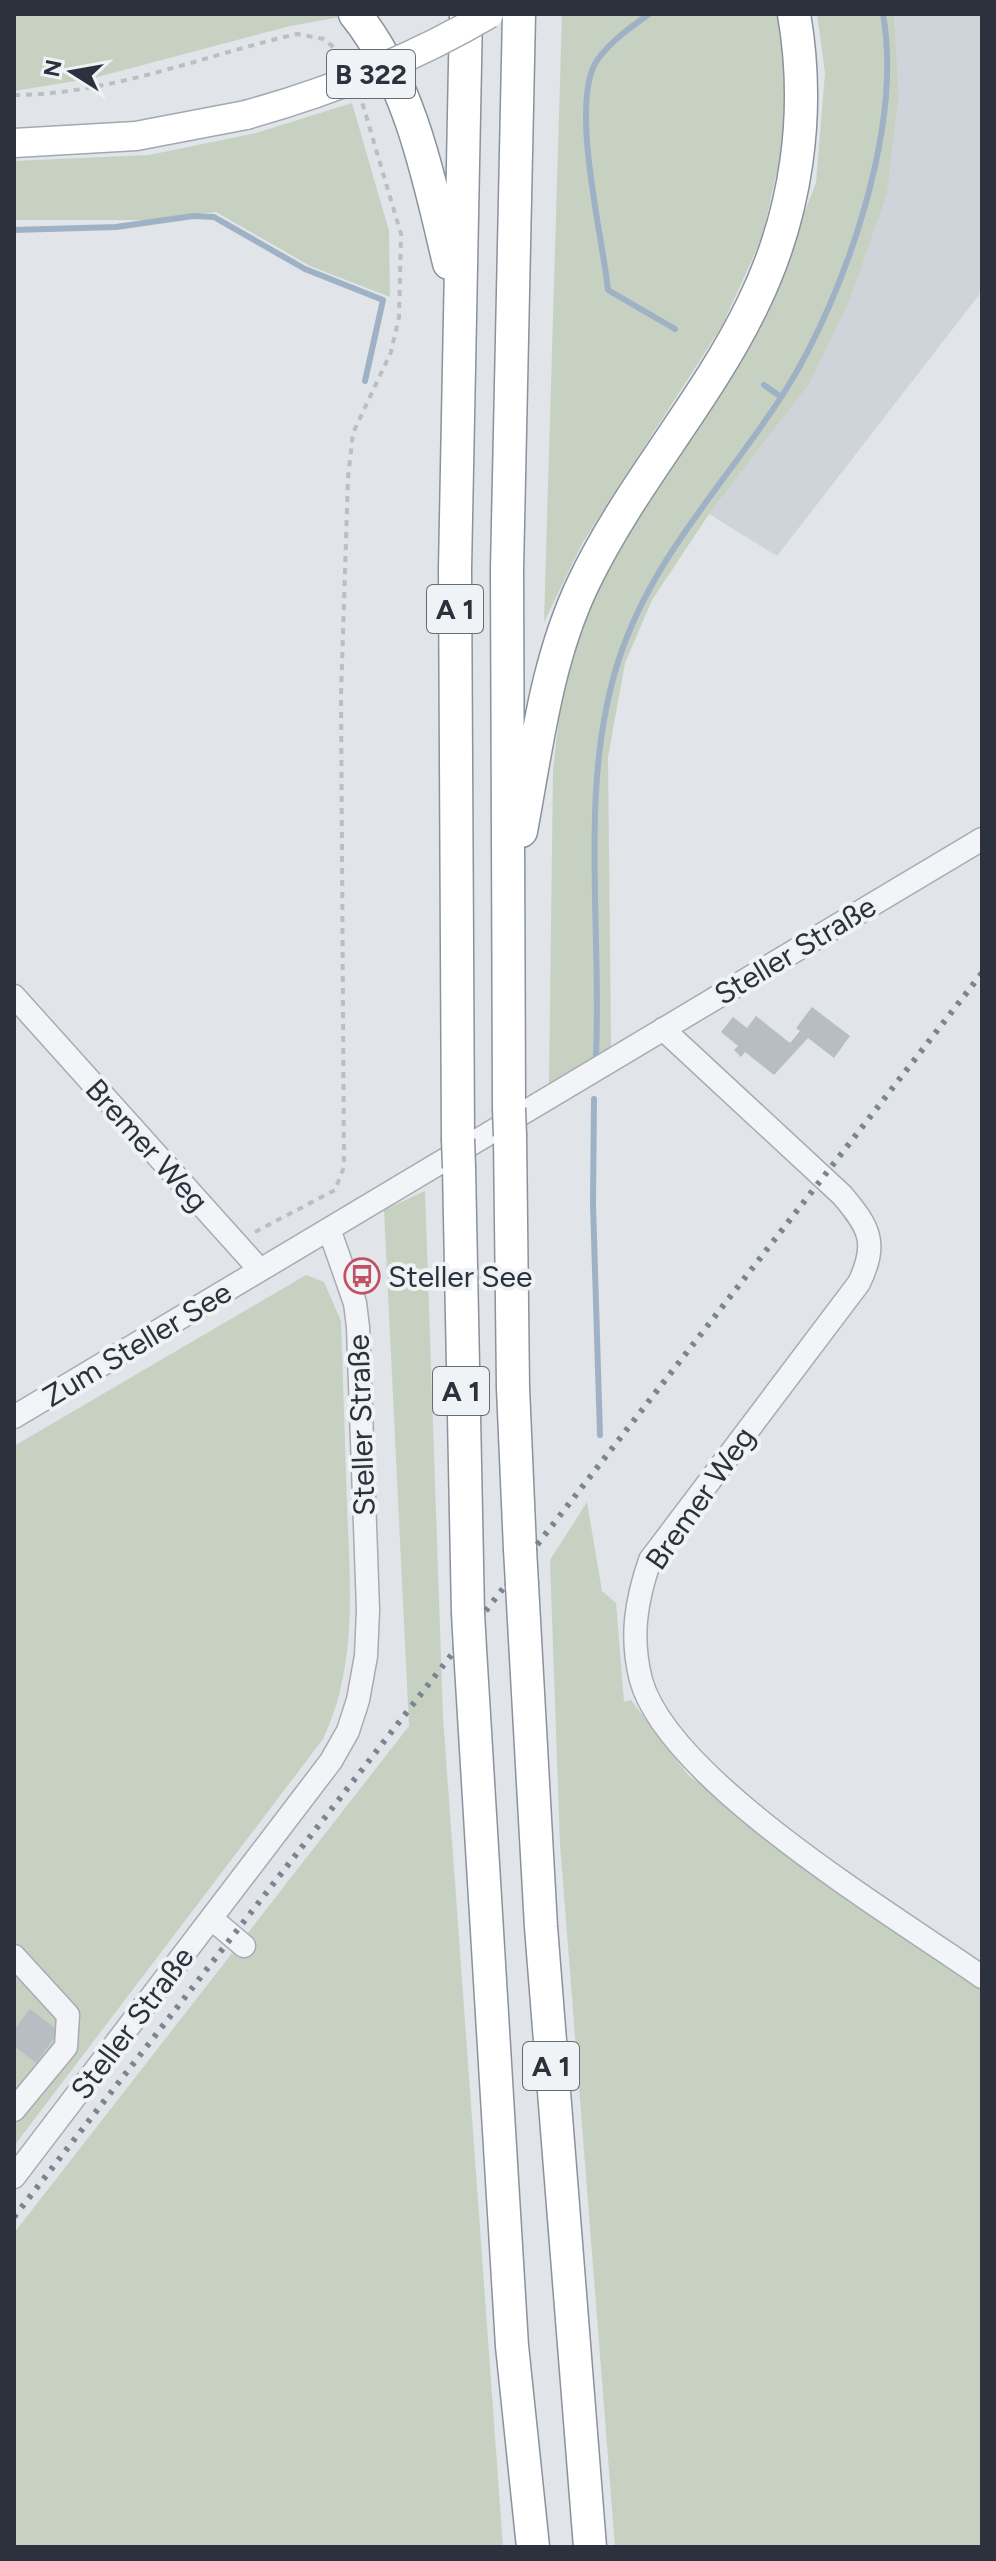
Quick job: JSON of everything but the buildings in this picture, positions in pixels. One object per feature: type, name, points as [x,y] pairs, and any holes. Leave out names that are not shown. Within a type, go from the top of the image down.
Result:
[{"type":"highway","points":[[355,14],[370,32],[401,95],[435,207],[460,309]]},
{"type":"highway","name":"A 1","points":[[466,14],[455,569],[458,1154],[468,1613],[512,2346],[533,2547]]},
{"type":"highway","name":"A 1","points":[[519,14],[510,403],[506,904],[513,1388],[543,1959],[590,2547]]},
{"type":"highway","points":[[506,904],[543,703],[555,654],[572,612],[624,511],[729,348],[754,303],[774,254],[790,199],[801,126],[802,79],[794,14]]},
{"type":"main road","name":"B 322","points":[[14,143],[136,136],[246,115],[366,76],[435,45],[489,14]]},
{"type":"street","name":"Steller Straße","points":[[14,2177],[331,1761],[348,1731],[358,1700],[366,1656],[358,1327],[355,1303],[329,1229],[982,839]]},
{"type":"street","name":"Bremer Weg","points":[[14,996],[260,1270]]},
{"type":"street","name":"Bremer Weg","points":[[663,1029],[793,1154],[842,1195],[860,1216],[870,1245],[871,1259],[859,1283],[650,1560],[636,1602],[634,1631],[641,1680],[660,1720],[724,1790],[828,1869],[982,1977]]},
{"type":"street","points":[[260,1270],[329,1229]]},
{"type":"street","name":"Zum Steller See","points":[[14,1417],[260,1270]]},
{"type":"street","points":[[212,1919],[244,1946]]},
{"type":"street","points":[[14,1956],[68,2015],[66,2047],[14,2110]]},
{"type":"path","points":[[14,95],[39,95],[121,80],[297,34],[324,39],[345,56],[350,71]]},
{"type":"path","points":[[235,1243],[335,1190],[344,1167],[341,696],[348,478],[353,433],[391,352],[399,317],[401,234],[361,100]]},
{"type":"shaded area","points":[[894,14],[982,14],[982,291],[777,556],[709,514],[810,383],[850,300],[887,193],[899,96]]},
{"type":"green space","points":[[14,14],[337,14],[340,17],[290,26],[94,78],[14,91]]},
{"type":"green space","points":[[562,14],[783,14],[788,124],[762,237],[722,326],[583,542],[544,622]]},
{"type":"green space","points":[[817,14],[894,14],[899,96],[887,194],[850,300],[810,383],[709,514],[652,600],[625,663],[608,757],[611,1046],[588,1065],[549,1085],[553,771],[564,670],[600,575],[776,284],[816,183],[825,73]]},
{"type":"green space","points":[[352,103],[389,231],[390,297],[310,266],[216,212],[149,220],[14,220],[14,161],[149,155],[256,133]]},
{"type":"green space","points":[[425,1191],[443,1717],[503,2547],[14,2547],[14,2233],[409,1726],[384,1210]]},
{"type":"green space","points":[[306,1275],[324,1282],[341,1321],[350,1595],[347,1654],[334,1711],[323,1739],[14,2146],[14,1446]]},
{"type":"green space","points":[[587,1502],[602,1591],[616,1603],[624,1702],[631,1700],[688,1775],[982,1988],[982,2547],[615,2547],[560,1844],[550,1560]]},
{"type":"waterway","points":[[649,14],[598,59],[590,79],[586,105],[587,136],[608,290],[675,329]]},
{"type":"waterway","points":[[596,1055],[595,805],[606,707],[619,659],[634,621],[672,551],[787,388],[830,305],[865,207],[877,157],[885,107],[887,59],[883,14]]},
{"type":"waterway","points":[[14,230],[116,227],[193,216],[214,217],[305,269],[383,300],[365,381]]},
{"type":"waterway","points":[[764,385],[781,397]]},
{"type":"waterway","points":[[594,1099],[593,1204],[600,1435]]},
{"type":"railway","points":[[14,2217],[982,973]]},
{"type":"place","name":"Steller See","points":[[362,1276]]}]
